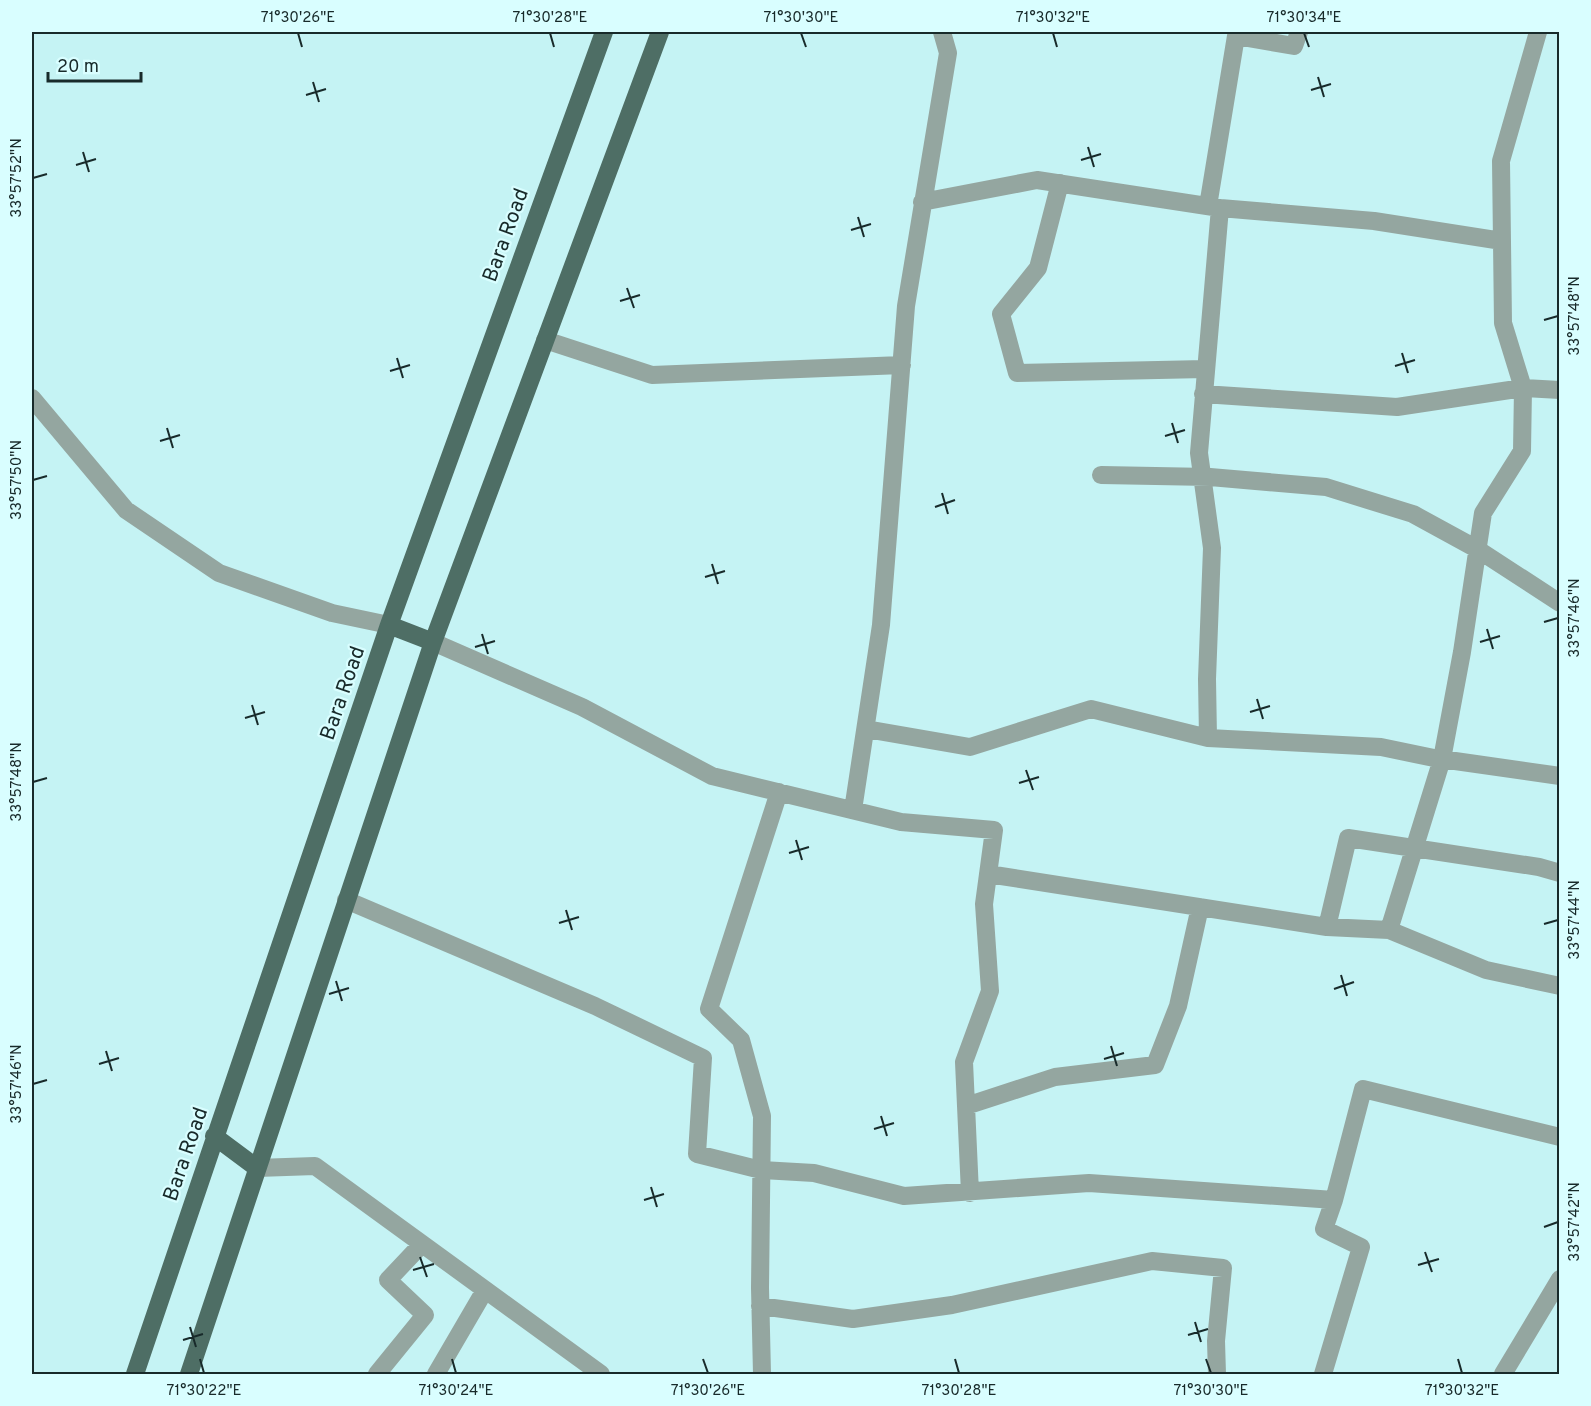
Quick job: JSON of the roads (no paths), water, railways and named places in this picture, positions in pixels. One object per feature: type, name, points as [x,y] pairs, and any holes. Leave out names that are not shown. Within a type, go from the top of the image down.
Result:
[{"type":"main road","name":"Bara Road","points":[[135,1374],[389,625],[604,32]]},
{"type":"main road","points":[[189,1374],[433,642],[660,32]]},
{"type":"main road","points":[[389,625],[433,642]]},
{"type":"main road","points":[[214,1136],[257,1168]]},
{"type":"street","points":[[853,810],[881,625],[906,306],[948,52],[942,32]]},
{"type":"street","points":[[1208,738],[1207,679],[1212,548],[1199,453],[1214,207],[1236,36],[1294,46],[1299,32]]},
{"type":"street","points":[[1389,930],[1412,848],[1442,759],[1483,513],[1522,451],[1523,388],[1503,323],[1501,161],[1538,32]]},
{"type":"street","points":[[922,202],[1037,180],[1214,207],[1374,221],[1502,242]]},
{"type":"street","points":[[1060,183],[1038,268],[1001,314],[1017,373],[1205,369]]},
{"type":"street","points":[[545,340],[652,375],[902,365]]},
{"type":"street","points":[[1203,394],[1396,408],[1523,388],[1560,390]]},
{"type":"street","points":[[32,398],[126,510],[219,573],[332,613],[389,625]]},
{"type":"street","points":[[1101,474],[1202,477],[1326,487],[1413,514],[1477,549],[1560,603]]},
{"type":"street","points":[[433,642],[582,707],[712,776],[901,822],[994,830],[984,904],[990,991],[964,1062],[970,1193]]},
{"type":"street","points":[[866,729],[970,747],[1091,709],[1208,738],[1381,747],[1442,759],[1560,776]]},
{"type":"street","points":[[762,1374],[760,1306],[762,1116],[741,1040],[709,1009],[779,792]]},
{"type":"street","points":[[1327,927],[1348,838],[1560,873]]},
{"type":"street","points":[[988,874],[1327,927],[1389,930],[1485,970],[1560,986]]},
{"type":"street","points":[[346,900],[595,1006],[703,1058],[697,1154],[761,1170],[814,1173],[904,1196],[1089,1183],[1334,1200]]},
{"type":"street","points":[[966,1106],[1055,1077],[1155,1065],[1178,1006],[1200,907]]},
{"type":"street","points":[[1323,1374],[1361,1247],[1324,1229],[1334,1200],[1363,1089],[1560,1137]]},
{"type":"street","points":[[257,1168],[315,1166],[601,1374]]},
{"type":"street","points":[[377,1374],[425,1315],[388,1280],[422,1244]]},
{"type":"street","points":[[760,1306],[852,1318],[952,1305],[1152,1261],[1223,1268],[1216,1341],[1216,1374]]},
{"type":"street","points":[[1503,1374],[1552,1308],[1560,1280]]},
{"type":"street","points":[[436,1374],[484,1290]]}]
